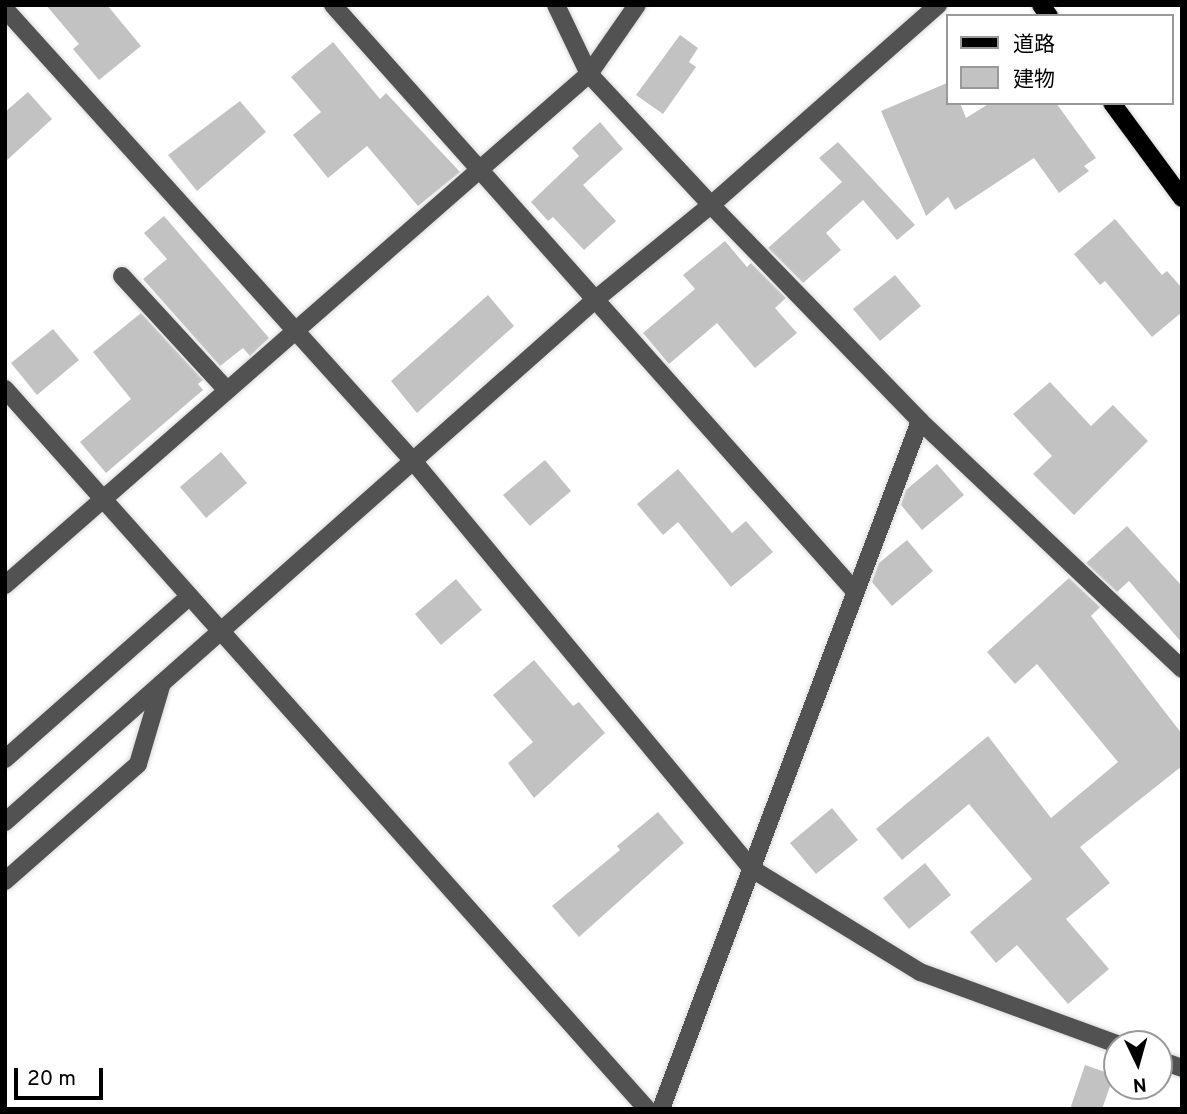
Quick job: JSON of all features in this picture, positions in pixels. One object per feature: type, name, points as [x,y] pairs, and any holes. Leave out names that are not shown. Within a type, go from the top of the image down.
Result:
[{"type":"main road","points":[[1113,105],[1182,198]]},
{"type":"street","points":[[333,5],[476,170],[596,299],[853,589]]},
{"type":"street","points":[[555,5],[589,74],[711,205],[920,421],[1182,669]]},
{"type":"street","points":[[5,585],[476,170],[589,74],[637,5]]},
{"type":"street","points":[[5,822],[596,299],[711,205],[938,5]]},
{"type":"street","points":[[5,9],[293,332],[414,462],[751,869],[920,972],[1103,1039]]},
{"type":"street","points":[[122,276],[226,390]]},
{"type":"street","points":[[5,389],[647,1109]]},
{"type":"street","points":[[661,1109],[853,589],[920,421]]},
{"type":"street","points":[[5,759],[189,597]]},
{"type":"street","points":[[5,881],[138,764],[162,683]]},
{"type":"building","points":[[46,5],[107,5],[141,46],[99,80],[73,49],[79,44]]},
{"type":"building","points":[[680,35],[698,48],[689,62],[696,67],[663,114],[636,95]]},
{"type":"building","points":[[333,42],[380,99],[386,93],[460,172],[418,206],[367,146],[328,178],[293,135],[321,112],[291,77]]},
{"type":"building","points":[[946,83],[946,105],[961,105],[966,118],[987,105],[1057,105],[1096,158],[1084,166],[1089,171],[1059,193],[1034,158],[955,210],[948,197],[926,216],[881,111]]},
{"type":"building","points":[[28,92],[52,119],[5,162],[5,112]]},
{"type":"building","points":[[240,101],[266,132],[197,191],[168,155]]},
{"type":"building","points":[[600,122],[623,149],[583,185],[616,221],[584,250],[553,217],[548,221],[531,202],[579,156],[572,148]]},
{"type":"building","points":[[838,142],[915,225],[897,240],[863,200],[826,233],[841,250],[803,283],[768,248],[842,182],[819,158]]},
{"type":"building","points":[[164,216],[269,338],[250,356],[243,348],[220,366],[143,279],[167,259],[144,233]]},
{"type":"building","points":[[1115,219],[1162,275],[1167,271],[1182,288],[1182,312],[1152,337],[1105,281],[1100,285],[1074,254]]},
{"type":"building","points":[[725,241],[747,267],[751,263],[786,298],[775,308],[797,333],[755,368],[717,323],[669,364],[643,333],[695,289],[683,275]]},
{"type":"building","points":[[895,275],[921,306],[880,341],[853,309]]},
{"type":"building","points":[[488,295],[514,326],[417,413],[391,381]]},
{"type":"building","points":[[141,313],[203,380],[198,384],[203,390],[106,473],[80,442],[131,399],[93,352]]},
{"type":"building","points":[[53,329],[79,360],[37,395],[11,363]]},
{"type":"building","points":[[1050,382],[1091,426],[1113,405],[1148,441],[1074,515],[1033,474],[1052,456],[1013,414]]},
{"type":"building","points":[[221,452],[247,483],[206,518],[180,487]]},
{"type":"building","points":[[545,460],[571,491],[530,526],[503,495]]},
{"type":"building","points":[[937,464],[964,495],[922,530],[901,505],[906,490]]},
{"type":"building","points":[[678,469],[732,533],[746,521],[773,552],[731,587],[678,522],[663,535],[637,504]]},
{"type":"building","points":[[1127,526],[1182,586],[1182,643],[1129,581],[1117,592],[1086,563]]},
{"type":"building","points":[[907,540],[933,571],[892,606],[872,582],[879,563]]},
{"type":"building","points":[[1069,578],[1100,607],[1091,616],[1182,734],[1182,766],[1080,847],[1110,883],[1066,919],[1109,969],[1068,1004],[1017,945],[996,963],[970,932],[1032,879],[969,804],[902,860],[876,829],[988,736],[1051,818],[1118,762],[1037,664],[1015,684],[987,652]]},
{"type":"building","points":[[456,579],[482,610],[441,645],[415,614]]},
{"type":"building","points":[[534,660],[573,706],[579,702],[605,733],[534,798],[508,763],[533,742],[493,695]]},
{"type":"building","points":[[832,808],[858,840],[816,874],[790,843]]},
{"type":"building","points":[[658,812],[684,843],[579,937],[552,906],[620,850],[617,846]]},
{"type":"building","points":[[925,863],[951,895],[909,929],[883,898]]},
{"type":"building","points":[[1085,1065],[1103,1071],[1103,1100],[1105,1100],[1102,1109],[1070,1109]]}]
